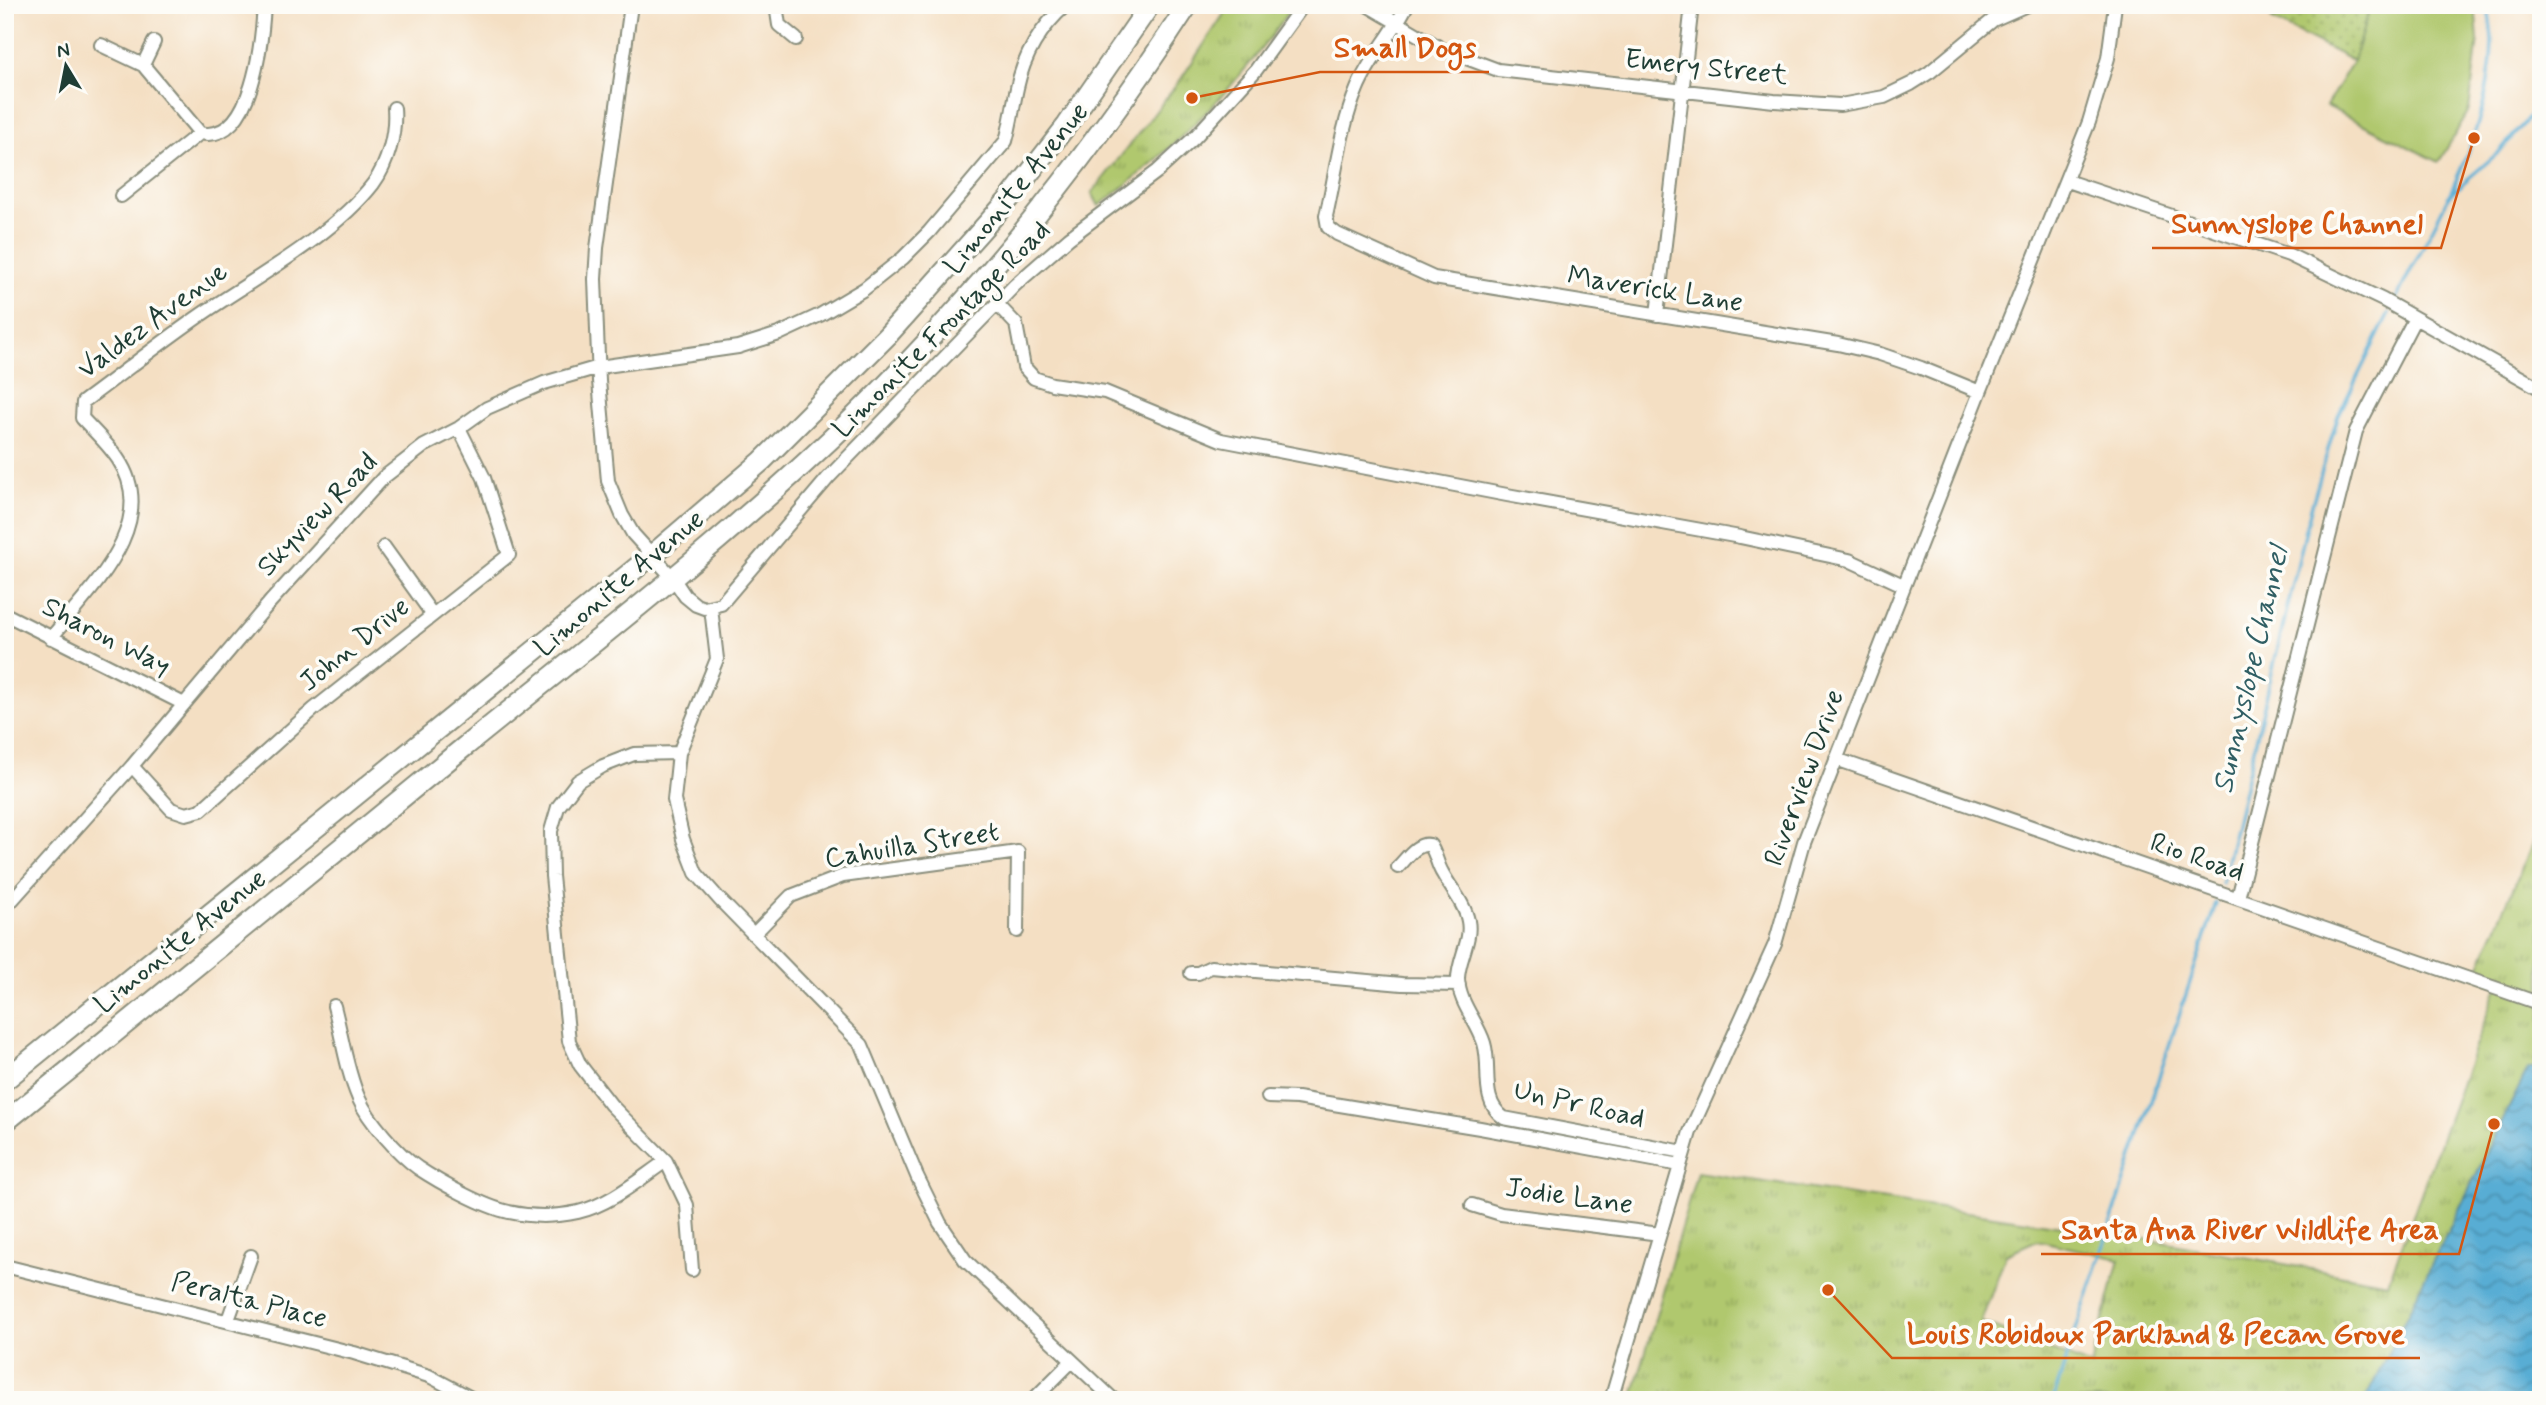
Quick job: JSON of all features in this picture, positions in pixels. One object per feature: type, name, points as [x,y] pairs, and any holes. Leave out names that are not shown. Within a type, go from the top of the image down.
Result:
[{"type":"main road","name":"Limonite Avenue","points":[[5,1080],[651,556],[762,461],[887,336],[1010,198],[1067,125],[1150,5]]},
{"type":"main road","name":"Limonite Avenue","points":[[5,1122],[673,578],[805,464],[931,338],[1035,215],[1123,100],[1188,5]]},
{"type":"street","points":[[101,45],[143,65],[200,133],[216,134],[232,122],[243,108],[262,38],[264,5]]},
{"type":"street","points":[[631,5],[598,228],[595,279],[599,367],[608,481],[622,515],[651,556],[673,578],[685,596],[696,605],[711,608],[717,659],[679,753],[674,800],[682,839],[696,873],[862,1045],[917,1177],[940,1223],[965,1260],[1114,1400]]},
{"type":"street","points":[[776,5],[779,25],[796,39]]},
{"type":"street","name":"Skyview Road","points":[[5,908],[132,766],[271,601],[384,477],[424,446],[515,394],[566,376],[599,367],[738,347],[779,334],[820,315],[864,289],[903,258],[929,232],[1006,141],[1021,70],[1029,51],[1039,34],[1066,5]]},
{"type":"street","name":"Limonite Frontage Road","points":[[711,608],[721,604],[828,478],[997,304],[1049,255],[1158,171],[1195,137],[1256,70],[1303,5]]},
{"type":"street","name":"Emery Street","points":[[1367,5],[1442,49],[1497,70],[1818,104],[1863,102],[1884,97],[1911,85],[1993,20],[2027,5]]},
{"type":"street","points":[[1399,24],[1407,5]]},
{"type":"street","points":[[1657,315],[1692,5]]},
{"type":"street","name":"Riverview Drive","points":[[1611,1400],[1690,1132],[1775,944],[1804,842],[1903,585],[2067,181],[2100,89],[2108,58],[2115,5]]},
{"type":"street","name":"Maverick Lane","points":[[1399,24],[1358,85],[1349,109],[1326,216],[1328,227],[1347,240],[1434,278],[1838,344],[1911,365],[1980,392]]},
{"type":"street","points":[[143,65],[154,42]]},
{"type":"street","name":"Valdez Avenue","points":[[51,638],[110,565],[128,532],[132,505],[128,480],[118,459],[82,418],[83,402],[202,314],[311,241],[355,204],[374,182],[384,163],[393,132],[394,108]]},
{"type":"street","points":[[121,196],[200,133]]},
{"type":"street","points":[[2067,181],[2289,255],[2383,300],[2541,389]]},
{"type":"street","points":[[997,304],[1016,324],[1024,367],[1034,378],[1052,384],[1105,392],[1221,440],[1740,537],[1849,560],[1903,585]]},
{"type":"street","points":[[2232,896],[2356,431],[2415,318]]},
{"type":"street","name":"John Drive","points":[[132,766],[171,809],[186,814],[201,810],[314,709],[509,555],[484,478],[459,428]]},
{"type":"street","points":[[384,547],[432,614]]},
{"type":"street","name":"Sharon Way","points":[[5,614],[184,704]]},
{"type":"street","points":[[679,753],[634,754],[603,766],[578,781],[558,807],[551,831],[552,876],[569,1041],[580,1065],[611,1105],[666,1161],[687,1205],[692,1270]]},
{"type":"street","name":"Rio Road","points":[[1836,759],[2541,1004]]},
{"type":"street","name":"Un Pr Road","points":[[1398,867],[1418,847],[1424,843],[1430,845],[1441,872],[1468,921],[1468,935],[1459,967],[1459,985],[1485,1045],[1489,1098],[1494,1111],[1500,1115],[1682,1159]]},
{"type":"street","name":"Cahuilla Street","points":[[755,933],[791,896],[843,876],[1018,852],[1017,931]]},
{"type":"street","points":[[1191,973],[1211,967],[1402,984],[1459,985]]},
{"type":"street","points":[[334,1006],[348,1067],[360,1100],[375,1125],[416,1167],[472,1198],[507,1212],[540,1217],[579,1212],[611,1199],[666,1161]]},
{"type":"street","points":[[1268,1097],[1297,1098],[1682,1159]]},
{"type":"street","points":[[1497,1131],[1500,1115]]},
{"type":"street","name":"Jodie Lane","points":[[1472,1205],[1501,1214],[1660,1234]]},
{"type":"street","points":[[228,1320],[251,1255]]},
{"type":"street","name":"Peralta Place","points":[[5,1266],[354,1353],[429,1376],[475,1400]]},
{"type":"street","points":[[1033,1400],[1072,1361]]},
{"type":"green space","points":[[1230,5],[1293,5],[1251,62],[1205,114],[1154,162],[1099,206],[1092,193],[1181,79]]},
{"type":"green space","points":[[2280,5],[2371,5],[2353,61],[2271,19]]},
{"type":"green space","points":[[2371,5],[2475,5],[2478,39],[2469,110],[2439,162],[2326,106],[2353,61]]},
{"type":"green space","points":[[2541,824],[2541,1400],[1632,1400],[1697,1172],[2123,1235],[2388,1283],[2499,982],[2477,972]],"holes":[[[2037,1240],[2119,1259],[2091,1366],[1981,1322],[2006,1254]]]},
{"type":"water","points":[[2541,1065],[2541,1400],[2365,1400],[2528,1069]]},
{"type":"waterway","name":"Sunnyslope Channel","points":[[2395,301],[2458,176],[2482,110],[2489,77],[2492,42],[2488,5]]},
{"type":"waterway","points":[[2448,196],[2499,152],[2541,104]]},
{"type":"waterway","name":"Sunnyslope Channel","points":[[2222,883],[2311,508],[2338,416],[2389,313]]},
{"type":"waterway","name":"Sunnyslope Channel","points":[[2053,1400],[2216,903]]},
{"type":"place","name":"Small Dogs","points":[[1192,98]]},
{"type":"place","name":"Sunnyslope Channel","points":[[2474,138]]},
{"type":"place","name":"Santa Ana River Wildlife Area","points":[[2494,1124]]},
{"type":"place","name":"Louis Robidoux Parkland & Pecan Grove","points":[[1828,1290]]}]
